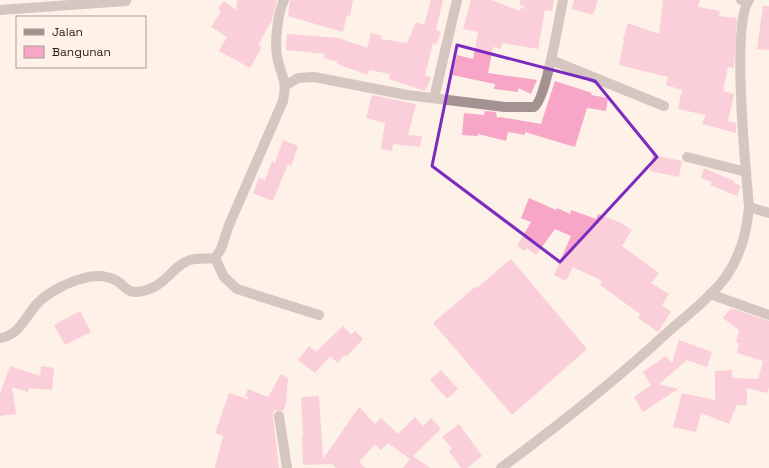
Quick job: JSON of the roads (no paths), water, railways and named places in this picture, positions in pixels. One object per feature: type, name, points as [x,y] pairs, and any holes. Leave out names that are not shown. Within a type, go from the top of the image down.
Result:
[{"type":"street","points":[[0,10],[126,0]]},
{"type":"street","points":[[0,338],[5,337],[16,330],[27,320],[40,300],[81,279],[105,276],[118,282],[127,290],[135,293],[148,290],[162,283],[179,267],[190,260],[214,258],[221,250],[229,225],[283,100],[286,85],[278,60],[277,31],[284,0]]},
{"type":"street","points":[[434,98],[457,0]]},
{"type":"street","points":[[286,85],[298,78],[314,77],[400,94],[505,107],[534,107],[538,105],[551,60],[563,0]]},
{"type":"street","points":[[501,468],[630,367],[710,294],[724,278],[736,258],[748,224],[749,207],[740,60],[741,28],[746,1]]},
{"type":"street","points":[[551,60],[664,106]]},
{"type":"street","points":[[686,157],[746,172]]},
{"type":"street","points":[[749,207],[769,213]]},
{"type":"street","points":[[214,258],[224,277],[237,289],[319,315]]},
{"type":"street","points":[[710,294],[769,315]]},
{"type":"street","points":[[279,416],[287,468]]}]
